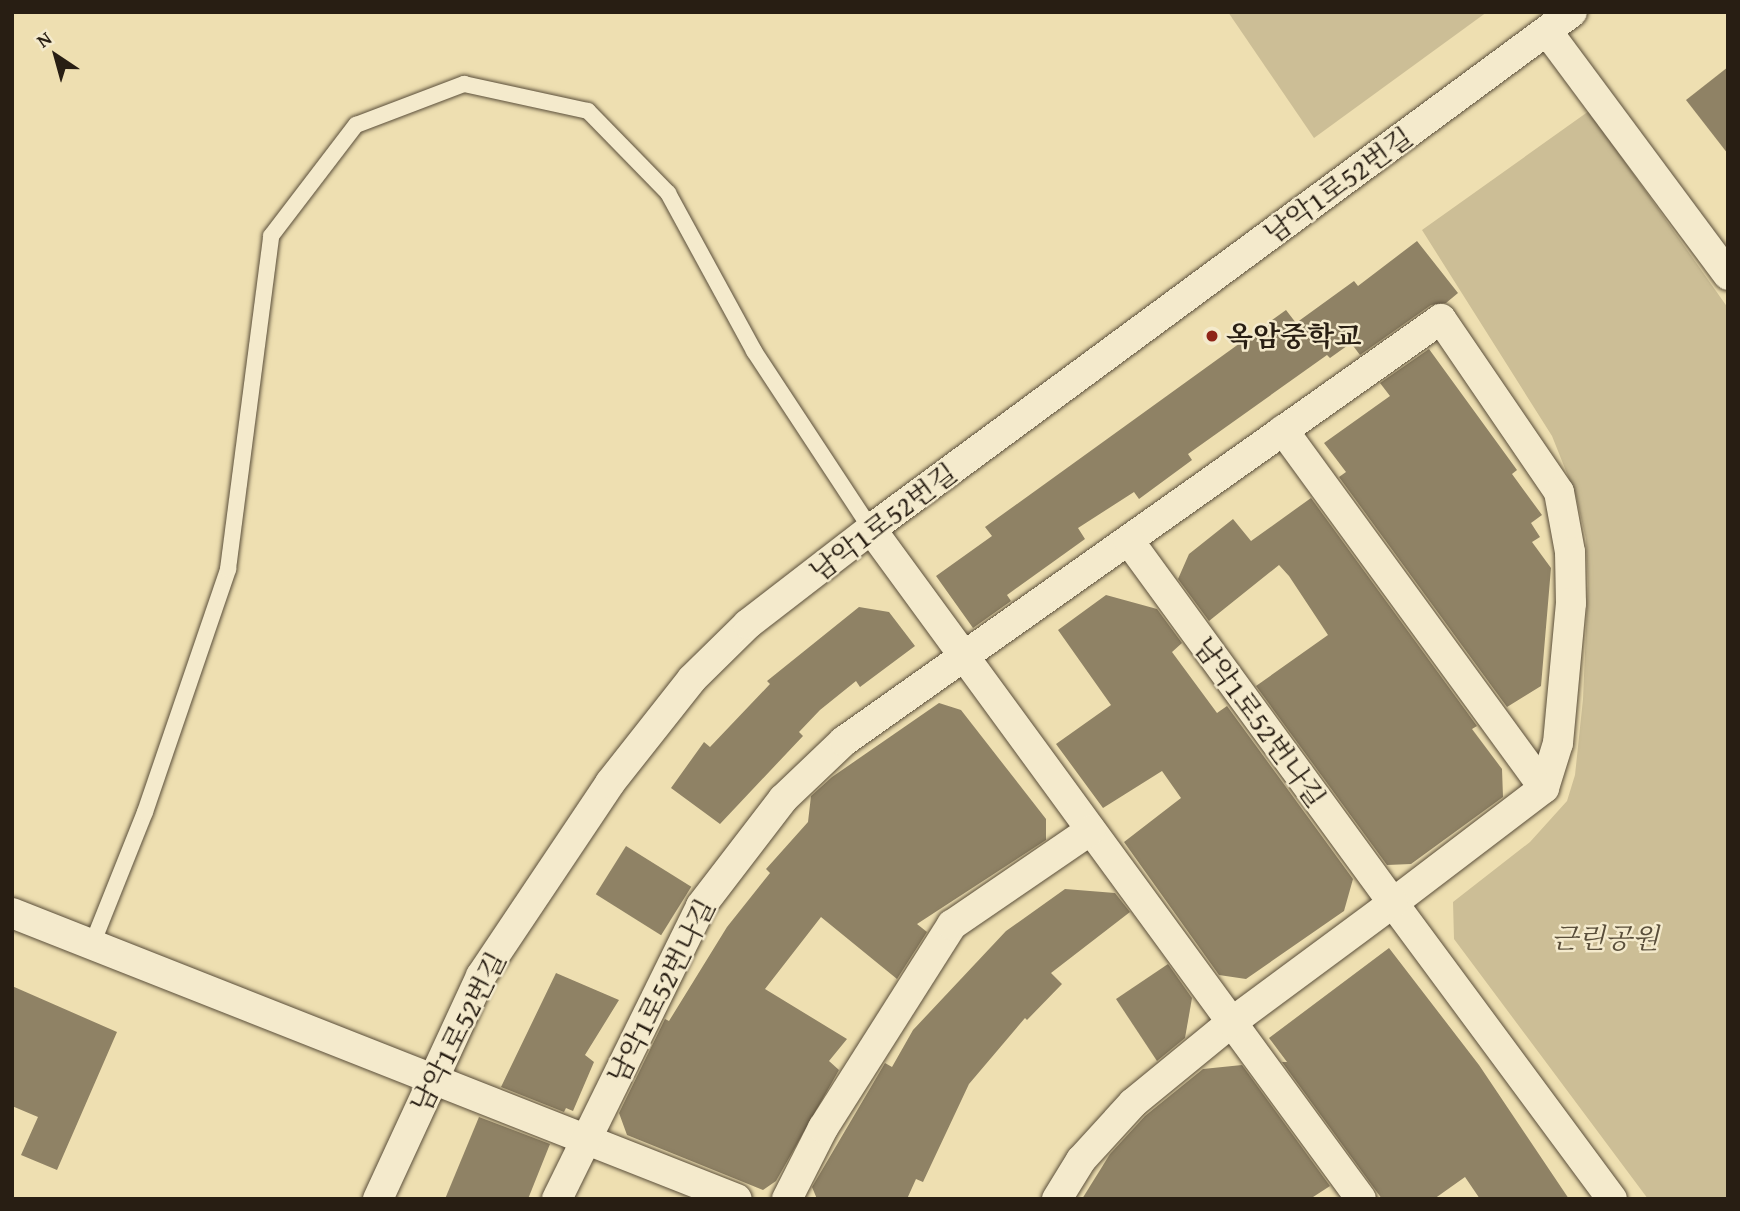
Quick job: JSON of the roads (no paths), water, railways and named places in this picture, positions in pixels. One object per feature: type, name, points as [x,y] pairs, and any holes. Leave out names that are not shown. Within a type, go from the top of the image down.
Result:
[{"type":"street","name":"남악1로52번길","points":[[378,1199],[481,976],[610,783],[692,679],[748,624],[872,529],[1572,12]]},
{"type":"street","points":[[1547,31],[1728,275]]},
{"type":"street","name":"남악1로52번나길","points":[[557,1199],[701,906],[783,799],[845,741],[1441,319],[1546,469],[1566,516],[1571,603],[1558,743],[1544,788]]},
{"type":"street","points":[[1057,1199],[1103,1133],[1232,1022],[1544,788],[1283,430]]},
{"type":"street","points":[[872,529],[1361,1199]]},
{"type":"street","name":"남악1로52번나길","points":[[1128,540],[1612,1199]]},
{"type":"street","points":[[788,1199],[822,1128],[951,925],[1091,830]]},
{"type":"street","points":[[12,913],[91,947],[737,1199]]},
{"type":"lane","points":[[91,947],[145,812],[228,569],[271,236],[356,125],[464,84],[588,111],[668,193],[754,351],[872,529]]},
{"type":"place","name":"옥암중학교","points":[[1212,336]]},
{"type":"park label","name":"근린공원","points":[[1605,938]]}]
